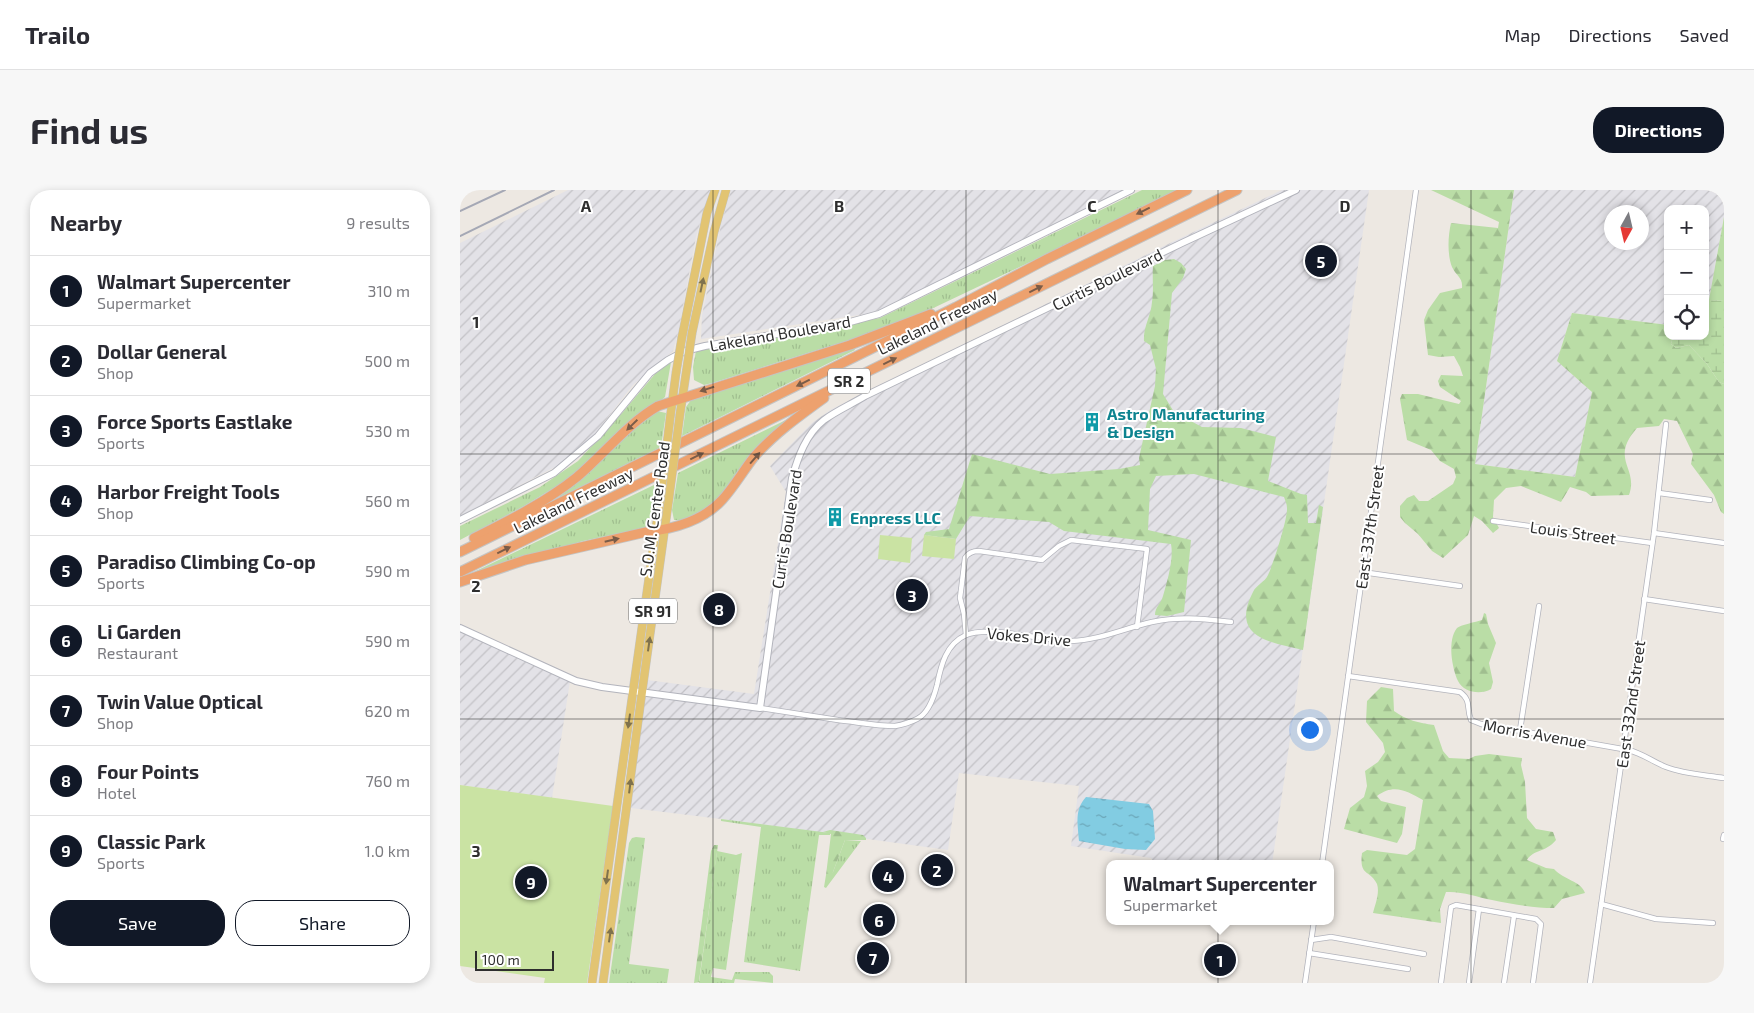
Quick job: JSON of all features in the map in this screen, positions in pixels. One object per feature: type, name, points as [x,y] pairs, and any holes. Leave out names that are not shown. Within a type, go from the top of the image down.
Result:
[{"type":"highway","name":"Lakeland Freeway","points":[[460,552],[956,307],[1047,259],[1187,190]]},
{"type":"highway","name":"Lakeland Freeway","points":[[460,572],[1238,190]]},
{"type":"highway","points":[[460,545],[505,522],[576,478],[643,415],[658,406],[683,396],[850,345],[929,315],[956,307]]},
{"type":"highway","points":[[460,582],[526,560],[661,530],[693,520],[713,509],[728,493],[754,458],[790,422],[849,381]]},
{"type":"main road","name":"S.O.M. Center Road","points":[[661,530],[660,502],[676,373],[707,213],[715,190]]},
{"type":"main road","name":"S.O.M. Center Road","points":[[592,983],[638,692],[661,530],[670,498],[692,333],[714,232],[726,190]]},
{"type":"main road","name":"S.O.M. Center Road","points":[[603,983],[638,692]]},
{"type":"street","name":"Lakeland Boulevard","points":[[460,520],[554,473],[598,436],[650,373],[685,351],[850,322],[879,314],[1131,190]]},
{"type":"street","name":"Curtis Boulevard","points":[[760,708],[792,478],[799,454],[823,421],[865,396],[1296,190]]},
{"type":"street","name":"East 337th Street","points":[[1323,860],[1416,190]]},
{"type":"street","name":"East 332nd Street","points":[[1590,983],[1654,533],[1666,424]]},
{"type":"street","points":[[1658,493],[1710,500]]},
{"type":"street","name":"Louis Street","points":[[1493,521],[1652,543]]},
{"type":"street","points":[[1654,533],[1724,544]]},
{"type":"street","points":[[966,635],[960,598],[968,555],[979,551],[1042,560],[1059,546],[1071,540],[1148,549],[1137,626]]},
{"type":"street","points":[[1362,572],[1460,586]]},
{"type":"street","points":[[1644,599],[1724,611]]},
{"type":"street","points":[[1520,730],[1539,606]]},
{"type":"street","name":"Vokes Drive","points":[[760,708],[870,724],[897,726],[918,719],[934,701],[941,665],[951,645],[966,635],[980,632],[996,632],[1071,641],[1110,635],[1137,626],[1187,617],[1231,622]]},
{"type":"street","points":[[460,628],[576,681],[638,692],[760,708]]},
{"type":"street","name":"Morris Avenue","points":[[1348,676],[1460,692],[1466,697],[1468,714],[1471,720],[1481,724],[1623,749],[1643,754],[1673,770],[1724,778]]},
{"type":"street","points":[[1601,904],[1656,919],[1713,923]]},
{"type":"street","points":[[1441,983],[1451,907],[1456,905],[1536,920],[1541,924],[1533,983]]},
{"type":"street","points":[[1469,983],[1479,909]]},
{"type":"street","points":[[1504,983],[1514,916]]},
{"type":"street","points":[[1305,983],[1313,925]]},
{"type":"street","points":[[1311,940],[1331,937],[1424,954]]},
{"type":"street","points":[[1309,953],[1408,969]]},
{"type":"shaded area","points":[[568,190],[710,190],[696,237],[673,351],[633,385],[594,435],[557,466],[460,516],[460,243]]},
{"type":"shaded area","points":[[731,190],[1124,190],[879,310],[866,314],[701,339],[702,315],[721,225]]},
{"type":"shaded area","points":[[1282,190],[1369,190],[1273,860],[1152,860],[1151,858],[1071,846],[1079,786],[959,773],[948,850],[631,808],[647,680],[754,694],[786,492],[770,466],[812,423],[832,409]]},
{"type":"shaded area","points":[[1514,190],[1724,190],[1724,217],[1709,301],[1709,205],[1664,205],[1664,324],[1572,313],[1557,361],[1592,392],[1575,477],[1475,464]]},
{"type":"shaded area","points":[[460,630],[570,681],[552,798],[460,785]]},
{"type":"green space","points":[[1142,190],[1181,190],[925,312],[875,332],[712,383],[704,385],[694,380],[693,367],[696,351],[880,318]]},
{"type":"green space","points":[[1431,190],[1514,190],[1475,464],[1575,477],[1592,392],[1557,361],[1572,313],[1664,324],[1664,340],[1672,340],[1671,344],[1676,348],[1689,345],[1707,364],[1719,382],[1724,384],[1724,514],[1721,512],[1714,495],[1691,464],[1693,454],[1677,421],[1664,419],[1659,426],[1637,428],[1629,439],[1625,448],[1625,456],[1631,477],[1629,495],[1591,496],[1586,492],[1570,487],[1561,502],[1521,486],[1506,488],[1494,500],[1493,517],[1499,528],[1493,533],[1482,521],[1474,516],[1468,535],[1443,558],[1432,551],[1400,517],[1400,506],[1407,498],[1414,495],[1419,501],[1428,501],[1453,484],[1456,477],[1454,469],[1440,461],[1431,450],[1407,440],[1400,399],[1402,394],[1418,394],[1459,404],[1461,401],[1440,387],[1438,381],[1441,375],[1463,376],[1454,356],[1439,357],[1428,355],[1424,320],[1428,310],[1440,293],[1462,288],[1461,281],[1452,267],[1449,256],[1451,223],[1498,228],[1499,222]]},
{"type":"green space","points":[[1724,217],[1724,301],[1709,300]]},
{"type":"green space","points":[[1174,259],[1186,269],[1183,278],[1172,293],[1163,394],[1174,412],[1202,427],[1241,428],[1276,437],[1268,481],[1307,495],[1308,523],[1316,523],[1319,505],[1323,507],[1303,650],[1266,640],[1250,628],[1246,619],[1247,607],[1253,592],[1268,575],[1280,542],[1287,513],[1284,497],[1194,474],[1156,476],[1150,489],[1148,530],[1191,540],[1184,612],[1167,616],[1155,615],[1168,577],[1172,556],[1171,544],[1064,531],[1049,522],[970,516],[956,539],[924,535],[926,532],[949,529],[972,454],[1050,474],[1119,469],[1140,465],[1139,458],[1155,386],[1156,369],[1150,345],[1144,341],[1153,298],[1153,266],[1165,260]]},
{"type":"green space","points":[[1709,300],[1724,301],[1724,384],[1719,382],[1707,364],[1689,345],[1676,348],[1671,344],[1672,340],[1709,340]]},
{"type":"green space","points":[[854,348],[855,350],[682,436],[686,407],[691,400]]},
{"type":"green space","points":[[671,362],[665,397],[575,475],[524,506],[460,540],[460,526],[540,487],[578,461],[655,374]]},
{"type":"green space","points":[[657,411],[666,413],[661,447],[560,497],[559,494],[628,433]]},
{"type":"green space","points":[[794,416],[709,509],[682,520],[674,520],[672,510],[678,473]]},
{"type":"green space","points":[[656,484],[650,527],[583,541],[477,574],[476,571]]},
{"type":"green space","points":[[880,535],[912,538],[910,563],[878,559]]},
{"type":"green space","points":[[924,535],[956,539],[954,559],[922,556]]},
{"type":"green space","points":[[1484,613],[1496,643],[1489,663],[1493,682],[1491,689],[1487,691],[1473,692],[1464,688],[1458,681],[1452,662],[1451,647],[1457,628],[1482,620]]},
{"type":"green space","points":[[1381,687],[1393,689],[1394,711],[1413,721],[1434,725],[1443,751],[1449,758],[1469,759],[1489,754],[1522,758],[1521,765],[1525,782],[1527,818],[1536,829],[1553,832],[1556,840],[1548,847],[1533,854],[1527,860],[1546,868],[1554,869],[1580,886],[1585,893],[1562,899],[1554,908],[1523,906],[1464,893],[1446,892],[1440,909],[1441,923],[1373,913],[1378,888],[1374,879],[1362,866],[1362,853],[1367,850],[1407,855],[1415,849],[1423,800],[1406,791],[1395,789],[1383,792],[1377,796],[1381,801],[1406,807],[1402,834],[1397,843],[1344,829],[1350,808],[1364,797],[1367,786],[1365,771],[1378,762],[1385,752],[1383,743],[1366,722],[1367,701]]},
{"type":"green space","points":[[460,785],[613,806],[587,983],[544,983],[545,978],[460,966]]},
{"type":"green space","points":[[721,819],[830,833],[830,835],[819,835],[800,971],[744,962],[761,827],[721,821]]},
{"type":"green space","points":[[830,830],[863,835],[866,840],[845,840],[833,872],[831,875],[826,875],[831,834],[823,832]]},
{"type":"green space","points":[[632,838],[645,838],[629,964],[669,969],[667,983],[609,983],[629,843]]},
{"type":"green space","points":[[845,840],[861,841],[826,888],[824,887],[826,875],[833,872]]},
{"type":"green space","points":[[714,845],[718,845],[700,982],[694,983],[711,851]]},
{"type":"green space","points":[[717,851],[736,855],[742,853],[726,970],[713,968],[711,977],[732,980],[735,972],[769,972],[773,976],[773,983],[735,979],[734,983],[699,983]]},
{"type":"water","points":[[1086,797],[1149,804],[1153,811],[1155,839],[1146,850],[1125,849],[1079,841],[1078,812]]},
{"type":"railway","points":[[460,211],[505,190]]},
{"type":"railway","points":[[460,236],[554,190]]},
{"type":"place","name":"Paradiso Climbing Co-op","points":[[1321,261]]},
{"type":"place","name":"Astro Manufacturing & Design","points":[[1092,422]]},
{"type":"place","name":"Enpress LLC","points":[[835,517]]},
{"type":"place","name":"Force Sports Eastlake","points":[[912,595]]},
{"type":"place","name":"Four Points","points":[[719,609]]},
{"type":"place","name":"Dollar General","points":[[937,870]]},
{"type":"place","name":"Harbor Freight Tools","points":[[888,876]]},
{"type":"place","name":"Classic Park","points":[[531,882]]},
{"type":"place","name":"Li Garden","points":[[879,920]]},
{"type":"place","name":"Twin Value Optical","points":[[873,958]]},
{"type":"place","name":"Walmart Supercenter","points":[[1220,960]]}]
